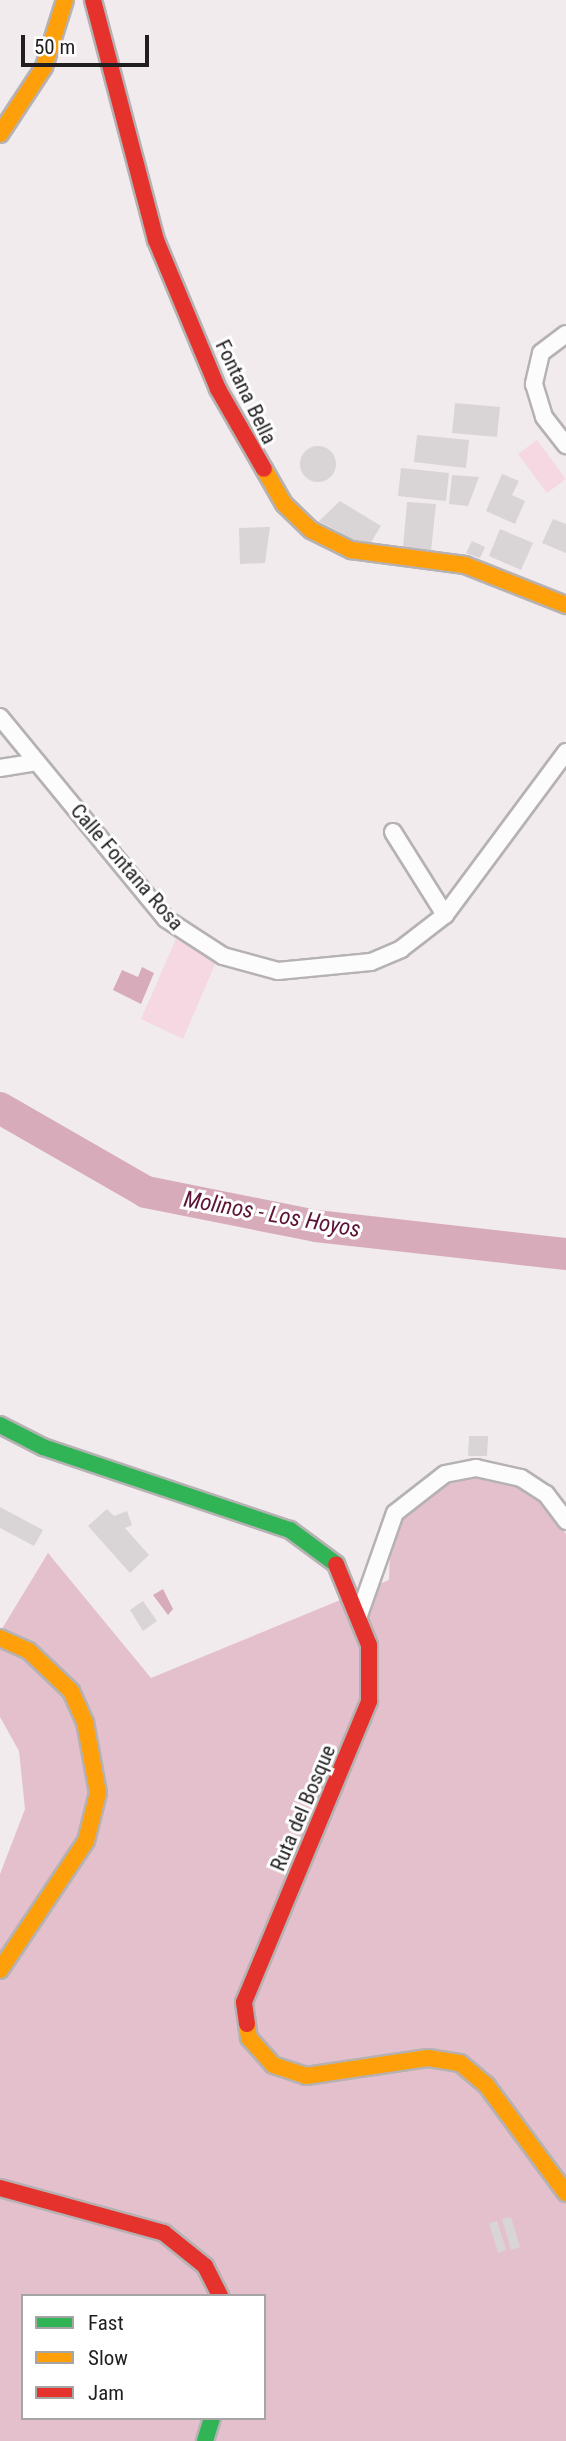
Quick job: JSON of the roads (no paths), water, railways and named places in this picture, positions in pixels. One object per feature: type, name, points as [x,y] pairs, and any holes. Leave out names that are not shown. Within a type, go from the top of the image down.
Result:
[{"type":"street","points":[[0,134],[44,67],[65,0]]},
{"type":"street","name":"Fontana Bella","points":[[93,0],[156,240],[218,389],[284,505],[311,530],[344,548],[465,565],[566,606]]},
{"type":"street","points":[[566,334],[541,353],[534,384],[544,417],[566,445]]},
{"type":"street","name":"Calle Fontana Rosa","points":[[0,717],[166,919],[202,946],[241,963],[296,972],[371,962],[401,949],[445,915],[566,752]]},
{"type":"street","points":[[0,768],[37,762]]},
{"type":"street","points":[[393,832],[445,915]]},
{"type":"street","name":"Ruta del Bosque","points":[[0,1425],[43,1447],[290,1530],[335,1563],[359,1615],[371,1664],[369,1701],[244,2002],[249,2038],[273,2065],[306,2076],[428,2058],[460,2063],[487,2086],[566,2193]]},
{"type":"street","points":[[359,1615],[396,1513],[417,1489],[445,1474],[484,1468],[521,1478],[546,1494],[566,1521]]},
{"type":"street","points":[[0,1638],[29,1651],[71,1692],[85,1722],[98,1793],[86,1841],[0,1970]]},
{"type":"street","points":[[0,2188],[164,2234],[205,2266],[219,2294]]},
{"type":"street","points":[[205,2441],[211,2420]]},
{"type":"waterway","name":"Molinos - Los Hoyos","points":[[0,1108],[146,1192],[316,1226],[566,1254]]}]
